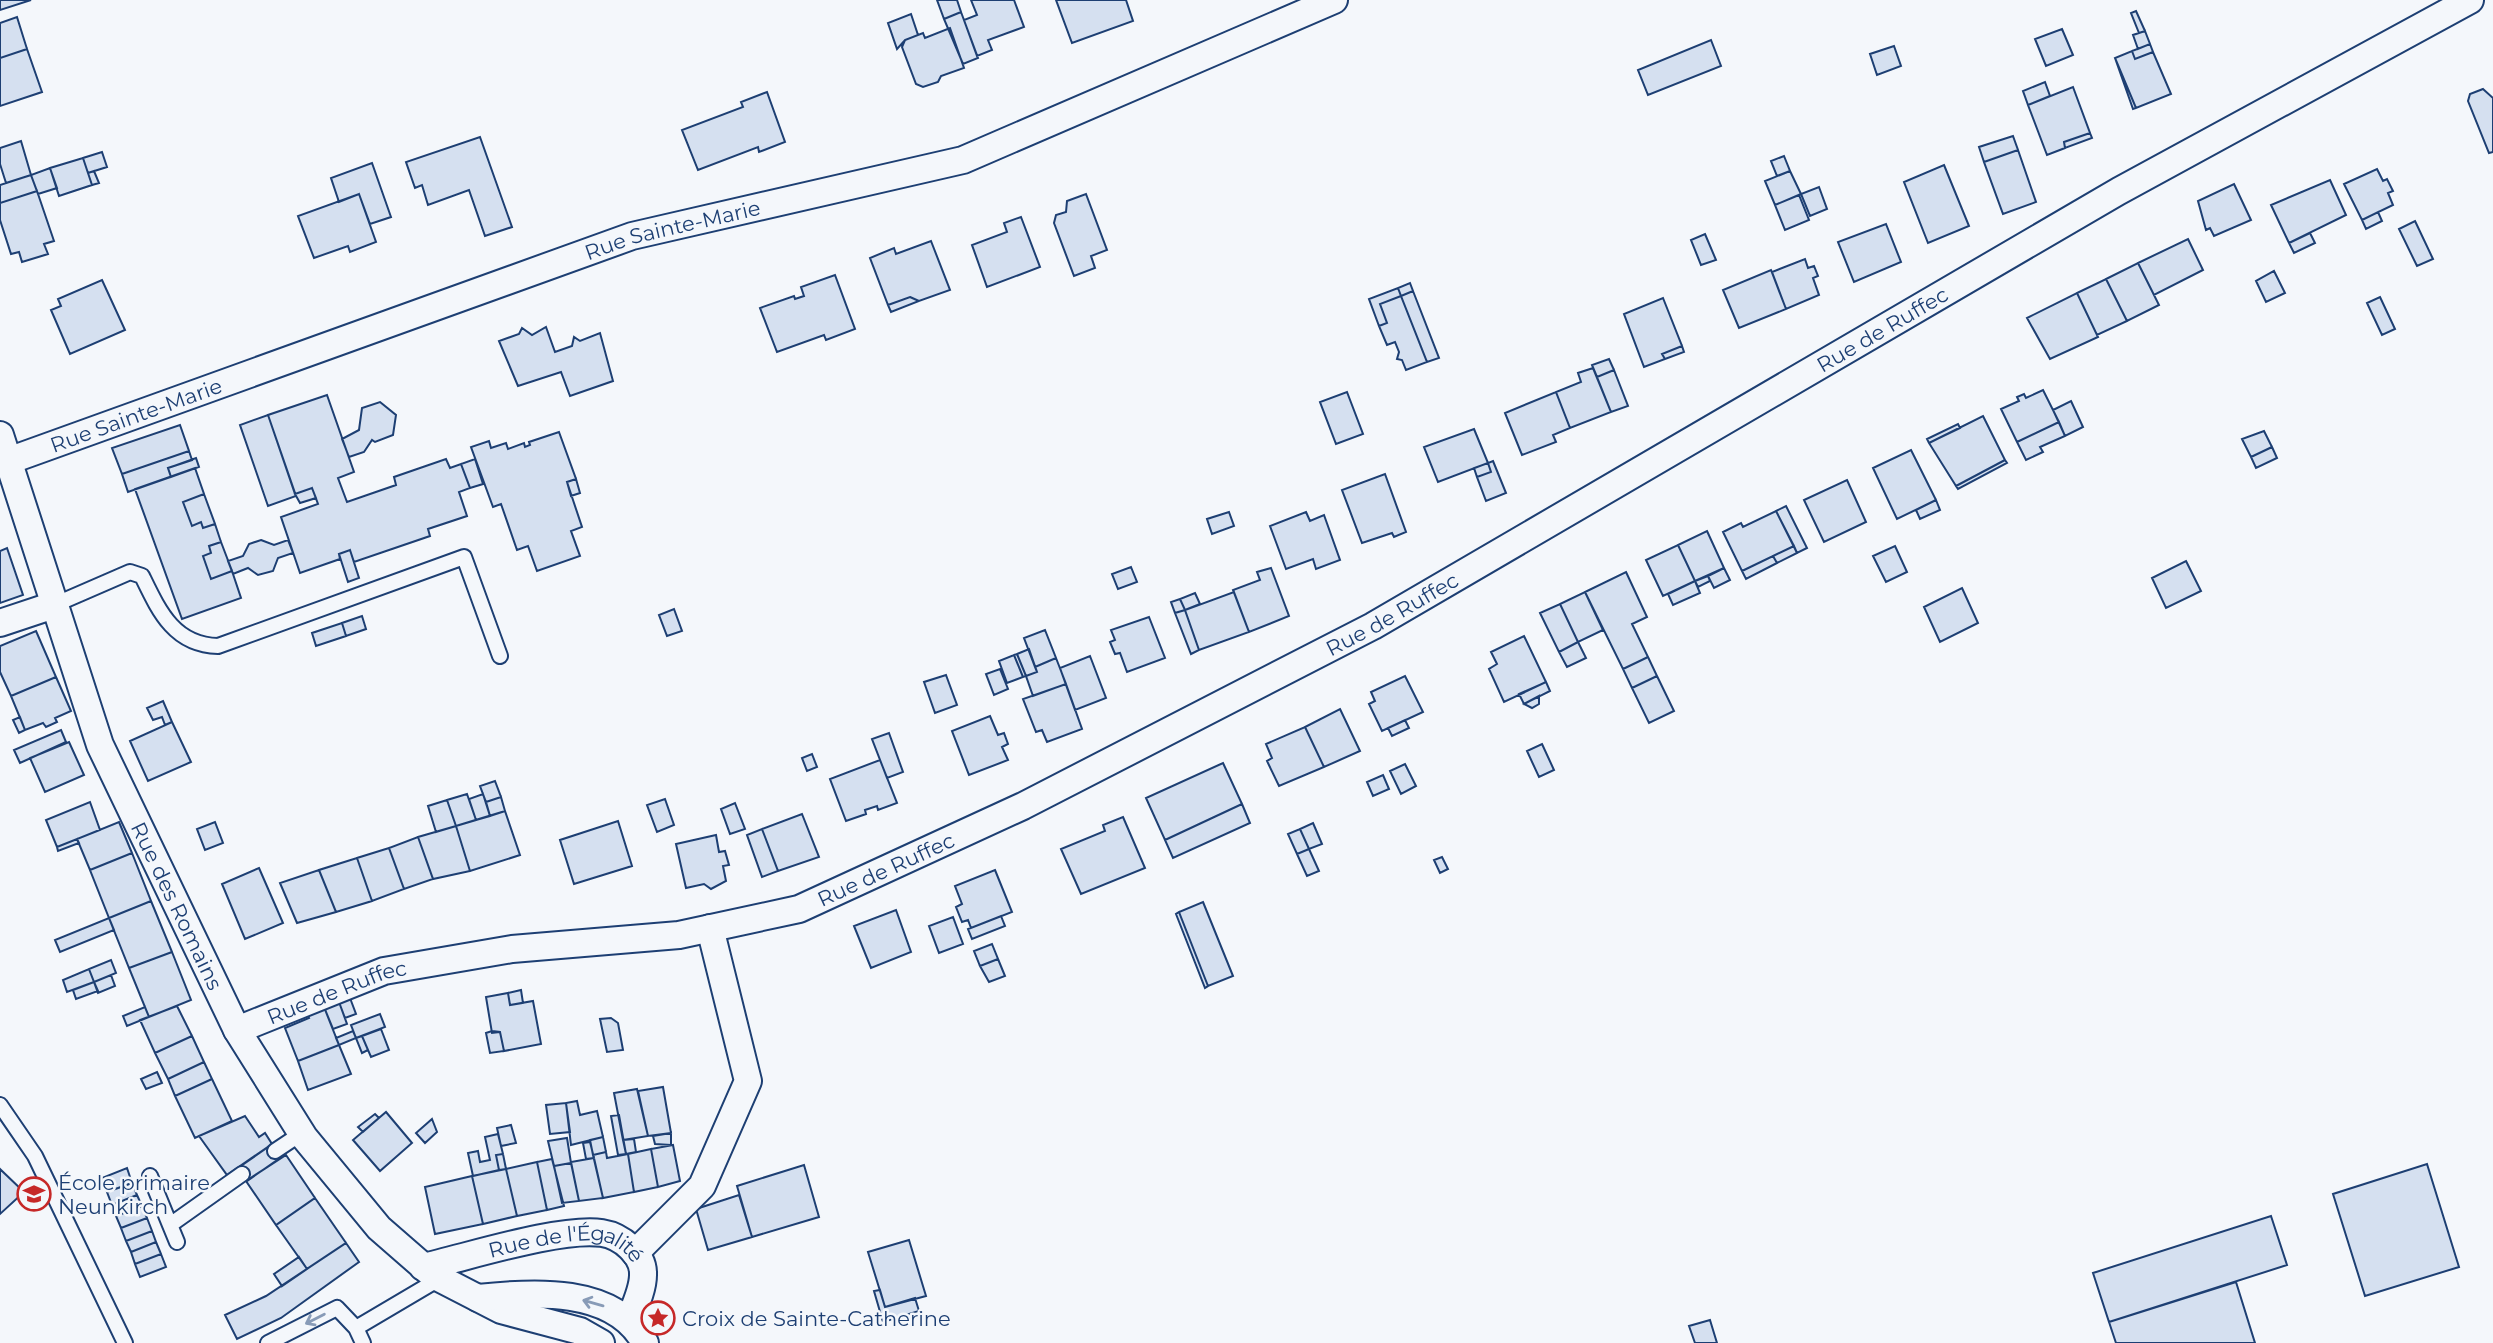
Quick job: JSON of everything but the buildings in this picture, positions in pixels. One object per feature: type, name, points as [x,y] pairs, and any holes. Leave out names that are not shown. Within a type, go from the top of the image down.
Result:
[{"type":"street","name":"Rue Sainte-Marie","points":[[8,461],[632,236],[963,160],[1334,0]]},
{"type":"street","name":"Rue de Ruffec","points":[[237,1030],[384,971],[512,949],[679,935],[799,909],[824,898],[1023,806],[1361,632],[2119,191],[2470,0]]},
{"type":"street","name":"Rue des Romains","points":[[0,435],[100,744],[237,1030],[302,1133],[379,1228],[431,1273],[521,1317],[580,1331],[601,1343]]},
{"type":"street","points":[[0,623],[54,606]]},
{"type":"street","points":[[635,1253],[702,1185],[748,1081],[710,928]]},
{"type":"street","name":"Rue de l'Égalité","points":[[431,1273],[574,1233],[605,1233],[619,1239],[641,1261],[643,1276],[629,1321]]},
{"type":"street","points":[[478,1298],[510,1294],[593,1301],[629,1321],[645,1343]]},
{"type":"lane","points":[[54,606],[130,572],[142,576],[162,617],[178,634],[202,645],[218,646],[464,557],[500,656]]},
{"type":"lane","points":[[0,1105],[35,1156],[125,1343]]},
{"type":"lane","points":[[275,1151],[302,1133]]},
{"type":"lane","points":[[170,1225],[242,1174]]},
{"type":"lane","points":[[150,1176],[177,1242]]},
{"type":"lane","points":[[356,1328],[431,1273]]},
{"type":"lane","points":[[268,1343],[337,1308],[356,1328],[363,1343]]},
{"type":"place","name":"École primaire Neunkirch","points":[[34,1194]]},
{"type":"place","name":"Croix de Sainte-Catherine","points":[[658,1318]]}]
